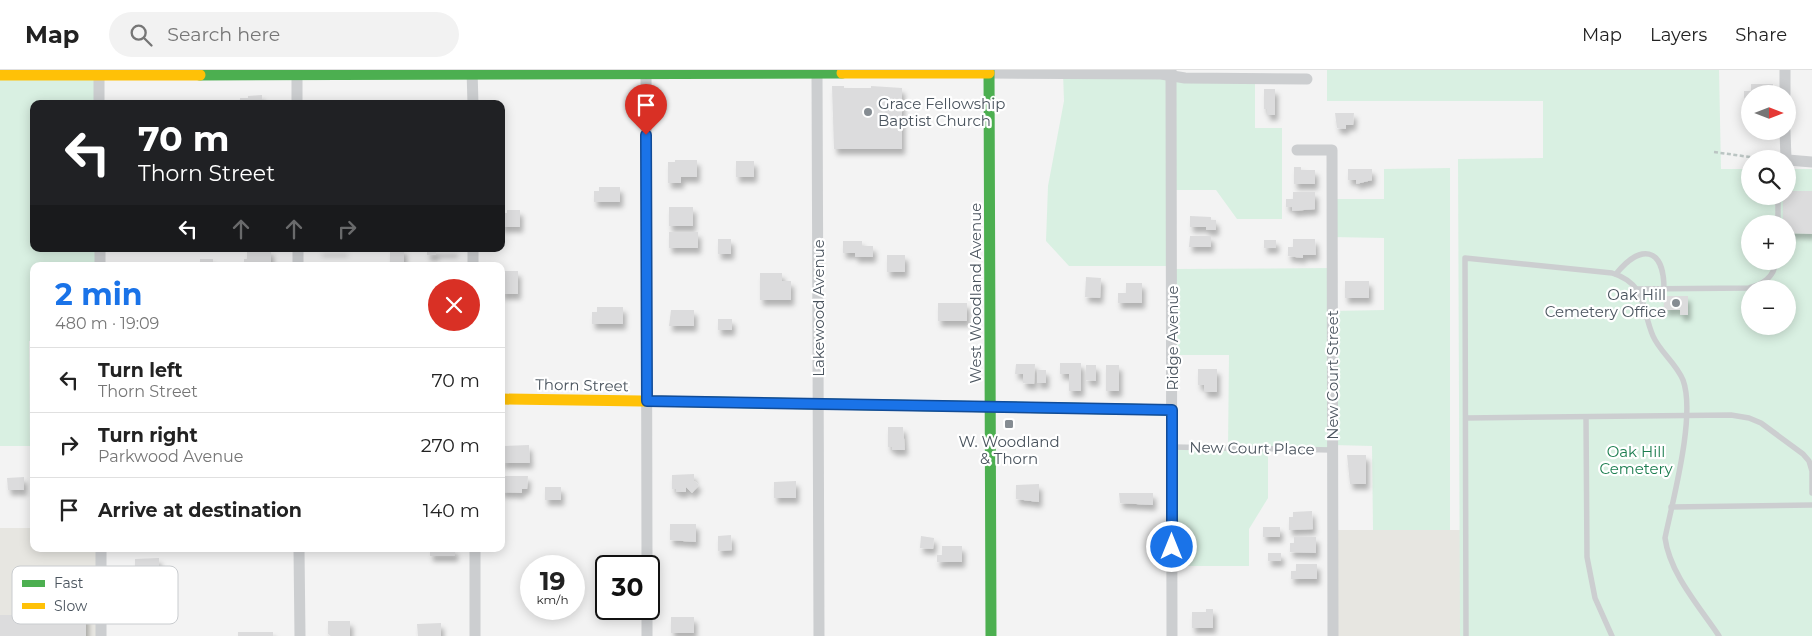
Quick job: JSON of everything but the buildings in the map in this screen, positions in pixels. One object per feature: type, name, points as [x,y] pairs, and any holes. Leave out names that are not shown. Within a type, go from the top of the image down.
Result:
[{"type":"street","points":[[1785,70],[1785,85]]},
{"type":"street","points":[[0,74],[46,72],[99,74],[256,72],[297,74],[989,72],[1171,73],[1307,79]]},
{"type":"street","points":[[472,72],[473,100]]},
{"type":"street","points":[[646,72],[647,555]]},
{"type":"street","name":"Lakewood Avenue","points":[[817,72],[819,636]]},
{"type":"street","name":"West Woodland Avenue","points":[[989,72],[991,636]]},
{"type":"street","name":"Ridge Avenue","points":[[1171,73],[1172,636]]},
{"type":"street","points":[[99,74],[99,100]]},
{"type":"street","points":[[297,74],[297,100]]},
{"type":"street","name":"New Court Street","points":[[1297,150],[1332,150],[1332,636]]},
{"type":"street","points":[[1796,160],[1812,162]]},
{"type":"street","name":"Thorn Street","points":[[505,399],[1172,410]]},
{"type":"street","points":[[101,552],[101,566]]},
{"type":"street","points":[[299,552],[300,636]]},
{"type":"street","points":[[475,552],[475,636]]},
{"type":"street","points":[[647,620],[647,636]]},
{"type":"lane","points":[[1616,274],[1633,257],[1649,254],[1658,258],[1662,264],[1664,288]]},
{"type":"lane","points":[[1466,636],[1465,258],[1616,274],[1624,277],[1636,288],[1643,299],[1652,335],[1682,380],[1688,416],[1666,538],[1672,563],[1719,636]]},
{"type":"lane","points":[[1636,288],[1749,288],[1762,285],[1770,278],[1773,270]]},
{"type":"lane","points":[[1466,418],[1731,415],[1749,418],[1761,423],[1810,460],[1812,493]]},
{"type":"lane","points":[[1586,417],[1588,566],[1595,598],[1612,636]]},
{"type":"lane","name":"New Court Place","points":[[1172,447],[1332,450]]},
{"type":"lane","points":[[1671,507],[1812,505]]},
{"type":"path","points":[[1714,152],[1741,156]]},
{"type":"shaded area","points":[[0,528],[30,528],[30,552],[101,552],[101,566],[12,566],[12,624],[101,624],[101,636],[0,636]]},
{"type":"shaded area","points":[[1332,530],[1460,530],[1460,636],[1333,636]]},
{"type":"green space","name":"Oak Hill Cemetery","points":[[1327,70],[1719,70],[1721,169],[1741,169],[1741,205],[1796,205],[1796,169],[1812,169],[1812,636],[1460,636],[1458,159],[1543,158],[1543,101],[1327,101]]},
{"type":"green space","points":[[1063,73],[1255,78],[1255,128],[1282,128],[1282,219],[1237,219],[1216,190],[1172,190],[1172,266],[1069,266],[1046,241],[1048,186],[1064,101]]},
{"type":"green space","points":[[99,74],[99,100],[30,100],[30,252],[100,252],[100,262],[30,262],[30,446],[0,446],[0,75]]},
{"type":"green space","points":[[1450,168],[1450,530],[1373,530],[1372,446],[1333,445],[1332,450],[1268,449],[1268,498],[1249,529],[1249,566],[1172,566],[1172,447],[1228,448],[1229,355],[1172,355],[1172,269],[1332,268],[1333,311],[1384,310],[1384,238],[1332,237],[1332,199],[1384,199],[1384,169]]},
{"type":"traffic: fast","points":[[989,70],[991,636]]},
{"type":"traffic: fast","points":[[200,75],[842,73]]},
{"type":"traffic: fast","points":[[708,402],[1172,410]]},
{"type":"traffic: slow","points":[[842,73],[989,73]]},
{"type":"traffic: slow","points":[[0,75],[200,75]]},
{"type":"traffic: slow","points":[[505,399],[708,402]]},
{"type":"place","name":"Grace Fellowship Baptist Church","points":[[868,112]]},
{"type":"place","name":"Oak Hill Cemetery Office","points":[[1676,303]]},
{"type":"place","name":"W. Woodland & Thorn","points":[[1009,424]]},
{"type":"route","points":[[646,135],[647,401],[1172,410],[1172,547]]}]
